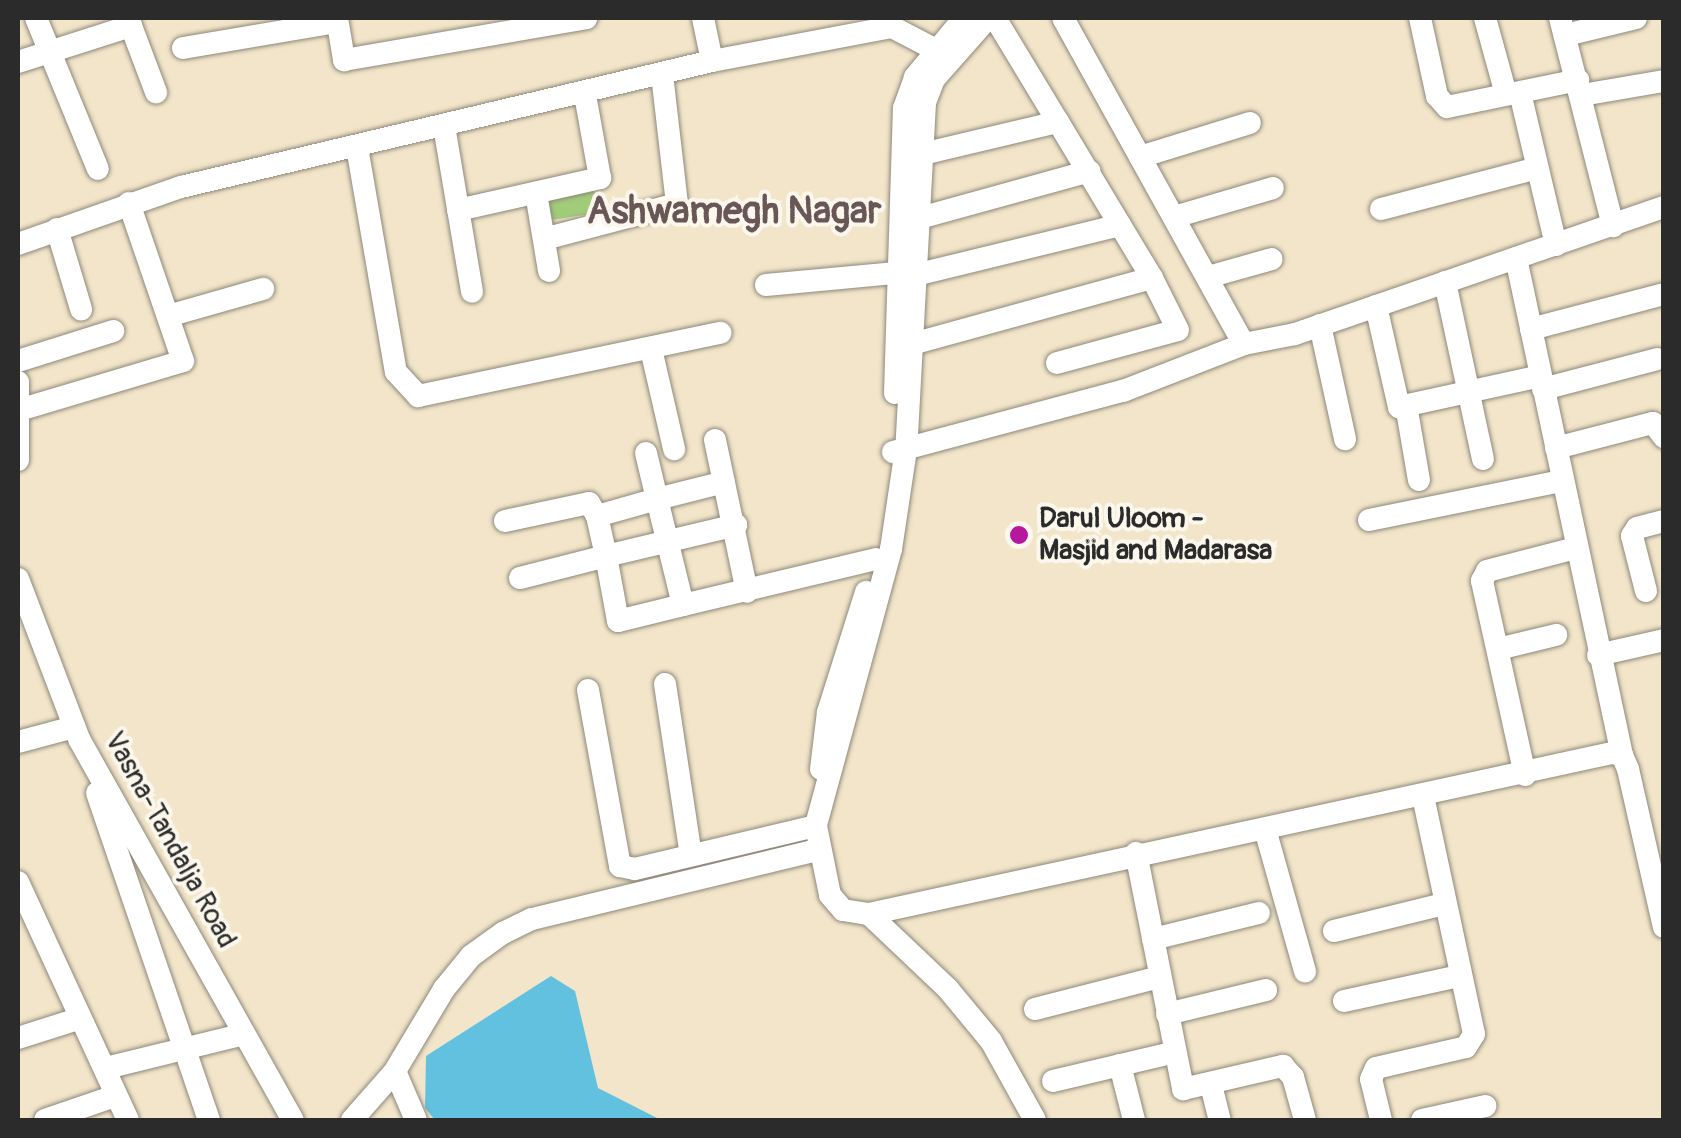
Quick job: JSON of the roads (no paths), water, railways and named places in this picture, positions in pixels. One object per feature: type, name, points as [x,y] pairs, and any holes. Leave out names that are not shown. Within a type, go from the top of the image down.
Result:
[{"type":"street","points":[[36,18],[98,169]]},
{"type":"street","points":[[183,48],[249,27],[337,20],[344,60],[586,18]]},
{"type":"street","points":[[703,18],[712,61]]},
{"type":"street","points":[[820,818],[891,549],[904,274],[904,108],[964,18]]},
{"type":"street","points":[[1057,364],[1178,330],[1090,171],[992,18],[943,53],[925,103],[916,219],[904,274],[912,344],[898,451],[876,560],[828,712],[818,786],[818,850],[830,895],[843,910],[869,914],[1136,853],[1622,755]]},
{"type":"street","points":[[1064,18],[1244,344]]},
{"type":"street","points":[[1420,18],[1440,103],[1452,107],[1514,95],[1664,81]]},
{"type":"street","points":[[1484,18],[1514,95],[1556,245]]},
{"type":"street","points":[[1613,226],[1563,26],[1636,18]]},
{"type":"street","points":[[18,62],[51,56],[129,22],[156,92]]},
{"type":"street","points":[[18,244],[129,203],[888,22],[943,53]]},
{"type":"street","points":[[544,239],[677,204],[662,74]]},
{"type":"street","points":[[458,210],[600,178],[585,95]]},
{"type":"street","points":[[918,155],[1058,122]]},
{"type":"street","points":[[1140,157],[1250,123]]},
{"type":"street","points":[[444,126],[472,292]]},
{"type":"street","points":[[358,147],[396,372],[406,389],[436,397],[720,333]]},
{"type":"street","points":[[1381,208],[1536,168]]},
{"type":"street","points":[[916,219],[1090,171]]},
{"type":"street","points":[[1174,217],[1273,188]]},
{"type":"street","points":[[536,193],[549,271]]},
{"type":"street","points":[[19,410],[183,361],[129,203]]},
{"type":"street","points":[[898,451],[1124,391],[1244,344],[1320,325],[1664,208]]},
{"type":"street","points":[[766,286],[904,274],[1120,224]]},
{"type":"street","points":[[57,229],[80,310]]},
{"type":"street","points":[[1208,277],[1272,258]]},
{"type":"street","points":[[1516,258],[1598,655],[1639,820],[1658,878],[1664,927]]},
{"type":"street","points":[[912,344],[1152,278]]},
{"type":"street","points":[[1444,282],[1482,459]]},
{"type":"street","points":[[168,316],[263,289]]},
{"type":"street","points":[[1531,329],[1664,294]]},
{"type":"street","points":[[1376,306],[1399,406],[1657,360]]},
{"type":"street","points":[[1320,325],[1345,439]]},
{"type":"street","points":[[18,362],[113,331]]},
{"type":"street","points":[[651,350],[674,448]]},
{"type":"street","points":[[18,382],[18,445]]},
{"type":"street","points":[[1406,405],[1419,480]]},
{"type":"street","points":[[1556,448],[1653,423],[1664,437]]},
{"type":"street","points":[[715,440],[748,592]]},
{"type":"street","points":[[646,454],[684,605]]},
{"type":"street","points":[[1369,520],[1561,481]]},
{"type":"street","points":[[597,516],[724,482]]},
{"type":"street","points":[[505,521],[588,502],[597,516],[618,621],[876,560]]},
{"type":"street","points":[[1646,591],[1632,536],[1637,528],[1664,521]]},
{"type":"street","points":[[520,578],[736,526]]},
{"type":"street","points":[[1525,776],[1482,582],[1487,571],[1576,548]]},
{"type":"street","name":"Vasna-Tandalja Road","points":[[18,579],[77,733],[293,1120]]},
{"type":"street","points":[[1498,649],[1556,635]]},
{"type":"street","points":[[1598,655],[1664,640]]},
{"type":"street","points":[[665,684],[691,856]]},
{"type":"street","points":[[588,690],[620,866],[691,856],[820,818]]},
{"type":"street","points":[[18,742],[77,733],[209,1120]]},
{"type":"street","points":[[1381,1120],[1371,1079],[1376,1068],[1472,1044],[1423,796]]},
{"type":"street","points":[[1639,820],[1664,814]]},
{"type":"street","points":[[1265,829],[1305,971]]},
{"type":"street","points":[[352,1120],[395,1071],[444,989],[471,956],[503,933],[532,918],[818,850]]},
{"type":"street","points":[[1136,853],[1168,1014],[1171,1053],[1182,1089],[1290,1068],[1305,1120]]},
{"type":"street","points":[[18,882],[128,1120]]},
{"type":"street","points":[[1334,931],[1444,904]]},
{"type":"street","points":[[18,912],[72,1021],[98,1060],[110,1110],[45,1120]]},
{"type":"street","points":[[1153,939],[1259,913]]},
{"type":"street","points":[[869,914],[948,989],[991,1041],[1035,1120]]},
{"type":"street","points":[[1344,1001],[1460,976]]},
{"type":"street","points":[[1035,1010],[1160,978]]},
{"type":"street","points":[[1168,1014],[1266,990]]},
{"type":"street","points":[[18,1038],[72,1021]]},
{"type":"street","points":[[98,1060],[183,1052],[244,1034]]},
{"type":"street","points":[[1053,1081],[1171,1053]]},
{"type":"street","points":[[1120,1066],[1134,1120]]},
{"type":"street","points":[[395,1071],[416,1120]]},
{"type":"street","points":[[1211,1085],[1220,1120]]},
{"type":"street","points":[[1422,1120],[1485,1106]]},
{"type":"water","points":[[551,976],[575,991],[598,1088],[661,1120],[435,1120],[425,1108],[426,1056]]},
{"type":"place","name":"Darul Uloom - Masjid and Madarasa","points":[[1019,535]]},
{"type":"district","name":"Ashwamegh Nagar","points":[[734,212]]}]
